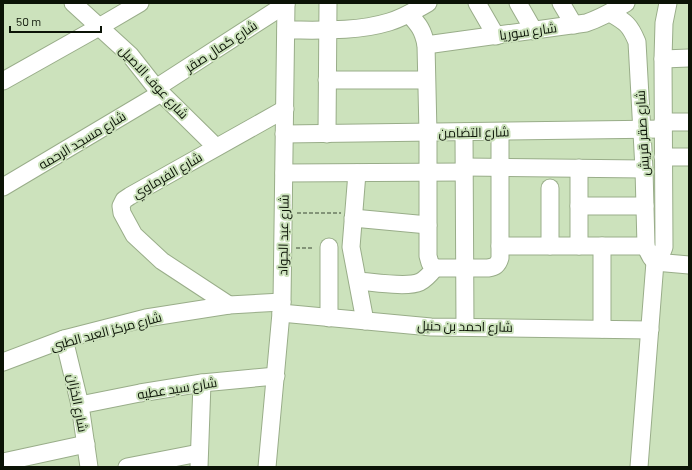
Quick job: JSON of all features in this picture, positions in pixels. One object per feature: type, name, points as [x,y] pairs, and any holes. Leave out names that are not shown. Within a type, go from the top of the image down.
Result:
[{"type":"street","name":"شارع عوف الاصيل","points":[[73,3],[130,55],[159,90],[216,147]]},
{"type":"street","points":[[3,81],[140,3]]},
{"type":"street","points":[[327,134],[328,3]]},
{"type":"street","points":[[286,30],[328,30],[372,27],[391,22],[428,3]]},
{"type":"street","points":[[477,3],[496,36]]},
{"type":"street","points":[[518,3],[534,31]]},
{"type":"street","points":[[561,3],[574,25]]},
{"type":"street","name":"شارع سوريا","points":[[426,45],[586,23],[598,19],[626,3]]},
{"type":"street","name":"شارع صقر قريش","points":[[639,467],[655,262],[662,253],[664,247],[663,59],[664,23],[668,3]]},
{"type":"street","name":"شارع عبد الجواد","points":[[267,467],[282,308],[286,4]]},
{"type":"street","name":"شارع كمال صقر","points":[[159,90],[286,4]]},
{"type":"street","name":"شارع صقر قريش","points":[[610,13],[622,19],[632,29],[637,42],[644,169],[646,246],[651,258],[655,262]]},
{"type":"street","points":[[409,14],[418,23],[424,35],[426,45],[428,256],[430,263],[436,268],[488,268],[494,267],[498,263],[500,258],[500,132]]},
{"type":"street","points":[[663,59],[689,58]]},
{"type":"street","points":[[327,80],[426,80]]},
{"type":"street","name":"شارع مسجد الرحمه","points":[[3,187],[159,90]]},
{"type":"street","name":"شارع الفرماوي","points":[[230,305],[162,261],[134,236],[122,213],[121,206],[124,200],[130,196],[285,109]]},
{"type":"street","name":"شارع التضامن","points":[[284,134],[642,130],[689,122]]},
{"type":"street","points":[[464,132],[465,327]]},
{"type":"street","points":[[663,157],[689,157]]},
{"type":"street","points":[[284,173],[428,172],[500,167],[644,169]]},
{"type":"street","points":[[579,168],[579,246]]},
{"type":"street","points":[[357,172],[351,248],[365,321]]},
{"type":"street","points":[[550,188],[550,246]]},
{"type":"street","points":[[579,206],[645,206]]},
{"type":"street","points":[[354,216],[428,225]]},
{"type":"street","points":[[500,246],[646,246]]},
{"type":"street","points":[[602,246],[602,329]]},
{"type":"street","points":[[329,248],[329,318]]},
{"type":"street","points":[[655,262],[689,264]]},
{"type":"street","points":[[358,281],[409,285],[420,282],[429,276],[436,268]]},
{"type":"street","name":"شارع مركز العبد الطبى","points":[[3,362],[64,339],[146,318],[230,305],[282,308]]},
{"type":"street","name":"شارع احمد بن حنبل","points":[[282,308],[329,318],[431,327],[650,330]]},
{"type":"street","name":"شارع الخزان","points":[[64,339],[80,405],[89,467]]},
{"type":"street","name":"شارع سيد عطيه","points":[[80,405],[202,383],[276,376]]},
{"type":"street","points":[[127,467],[199,460],[202,383]]},
{"type":"street","points":[[9,463],[86,444]]},
{"type":"path","points":[[283,213],[354,216]]}]
